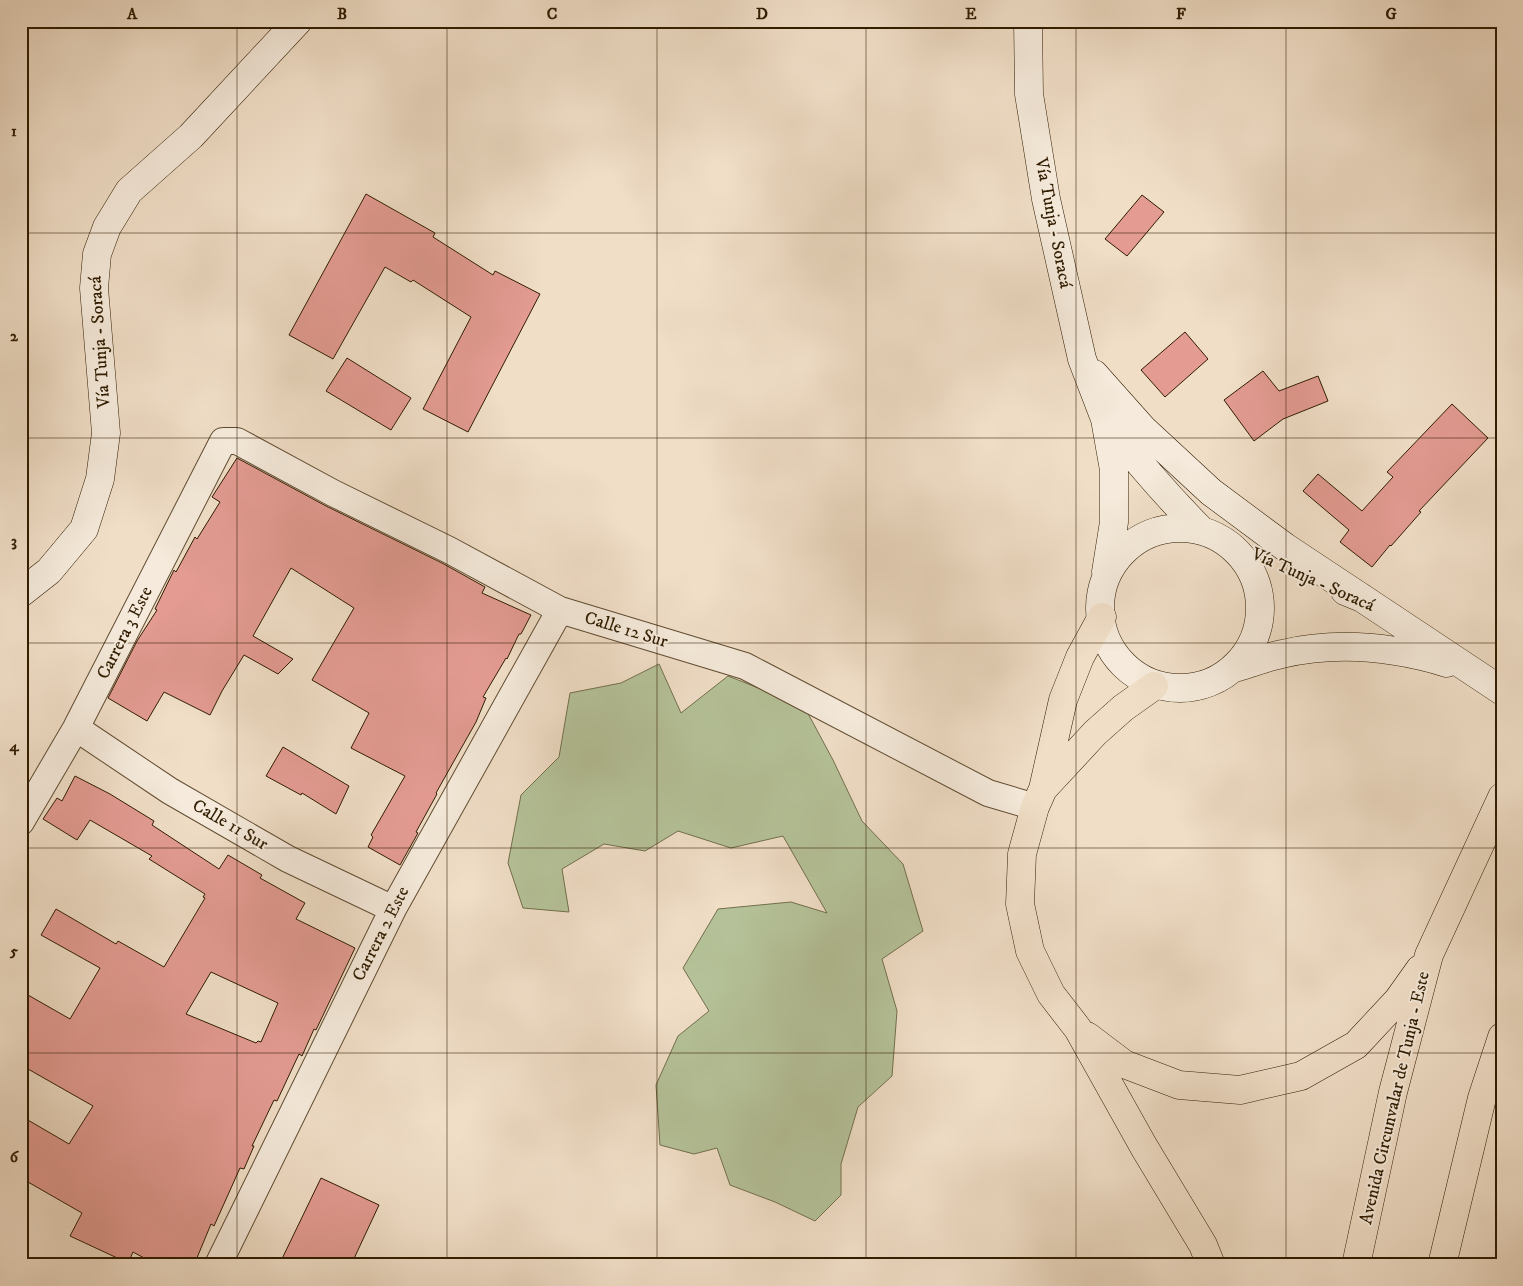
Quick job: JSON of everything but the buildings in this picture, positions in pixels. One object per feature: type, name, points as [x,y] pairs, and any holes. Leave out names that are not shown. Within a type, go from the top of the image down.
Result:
[{"type":"highway","points":[[1102,617],[1080,657],[1063,700],[1039,798],[1022,854],[1020,904],[1030,952],[1051,994],[1078,1029],[1144,1147],[1203,1245],[1212,1265]]},
{"type":"highway","points":[[1039,798],[1094,733],[1123,708],[1154,686]]},
{"type":"highway","name":"Avenida Circunvalar de Tunja - Este","points":[[1356,1265],[1393,1092],[1429,955],[1502,797]]},
{"type":"highway","points":[[1078,1029],[1124,1064],[1179,1085],[1240,1090],[1301,1076],[1356,1045],[1398,1000],[1429,955]]},
{"type":"highway","points":[[1442,1265],[1482,1098],[1502,1037]]},
{"type":"main road","name":"Vía Tunja - Soracá","points":[[21,592],[49,571],[84,529],[100,479],[106,433],[94,288],[97,254],[107,227],[129,191],[191,136],[298,21]]},
{"type":"main road","name":"Vía Tunja - Soracá","points":[[1028,21],[1029,94],[1046,199],[1082,359],[1105,420],[1114,470],[1114,513],[1106,572]]},
{"type":"main road","points":[[1082,359],[1143,429],[1210,492],[1285,547],[1362,598]]},
{"type":"main road","name":"Vía Tunja - Soracá","points":[[1105,420],[1166,495],[1201,530]]},
{"type":"main road","points":[[1164,528],[1201,530],[1216,535],[1230,544],[1252,570],[1261,603],[1255,636],[1238,667],[1212,682],[1183,688],[1154,686],[1127,669],[1107,645],[1100,593],[1106,572],[1130,544],[1164,528]]},
{"type":"main road","name":"Vía Tunja - Soracá","points":[[1230,544],[1362,598],[1502,690]]},
{"type":"main road","name":"Vía Tunja - Soracá","points":[[1238,667],[1283,654],[1330,647],[1376,648],[1423,656],[1469,669]]},
{"type":"street","name":"Calle 12 Sur","points":[[223,441],[237,441],[333,493],[449,550],[560,610],[745,666],[988,793],[1039,798]]},
{"type":"street","name":"Carrera 3 Este","points":[[21,822],[76,728],[223,441]]},
{"type":"street","name":"Carrera 2 Este","points":[[218,1265],[392,909],[560,610]]},
{"type":"street","name":"Calle 11 Sur","points":[[76,728],[178,796],[288,859],[392,909]]},
{"type":"green space","points":[[659,664],[681,713],[728,676],[804,706],[833,760],[862,821],[903,864],[923,931],[882,959],[897,1011],[892,1076],[858,1107],[841,1164],[841,1195],[815,1221],[775,1202],[730,1185],[717,1148],[694,1154],[660,1145],[656,1085],[678,1036],[709,1011],[683,968],[718,909],[791,902],[827,913],[783,836],[731,848],[678,831],[645,851],[604,844],[562,869],[569,912],[523,908],[508,863],[521,795],[559,757],[570,693],[621,683]]}]
